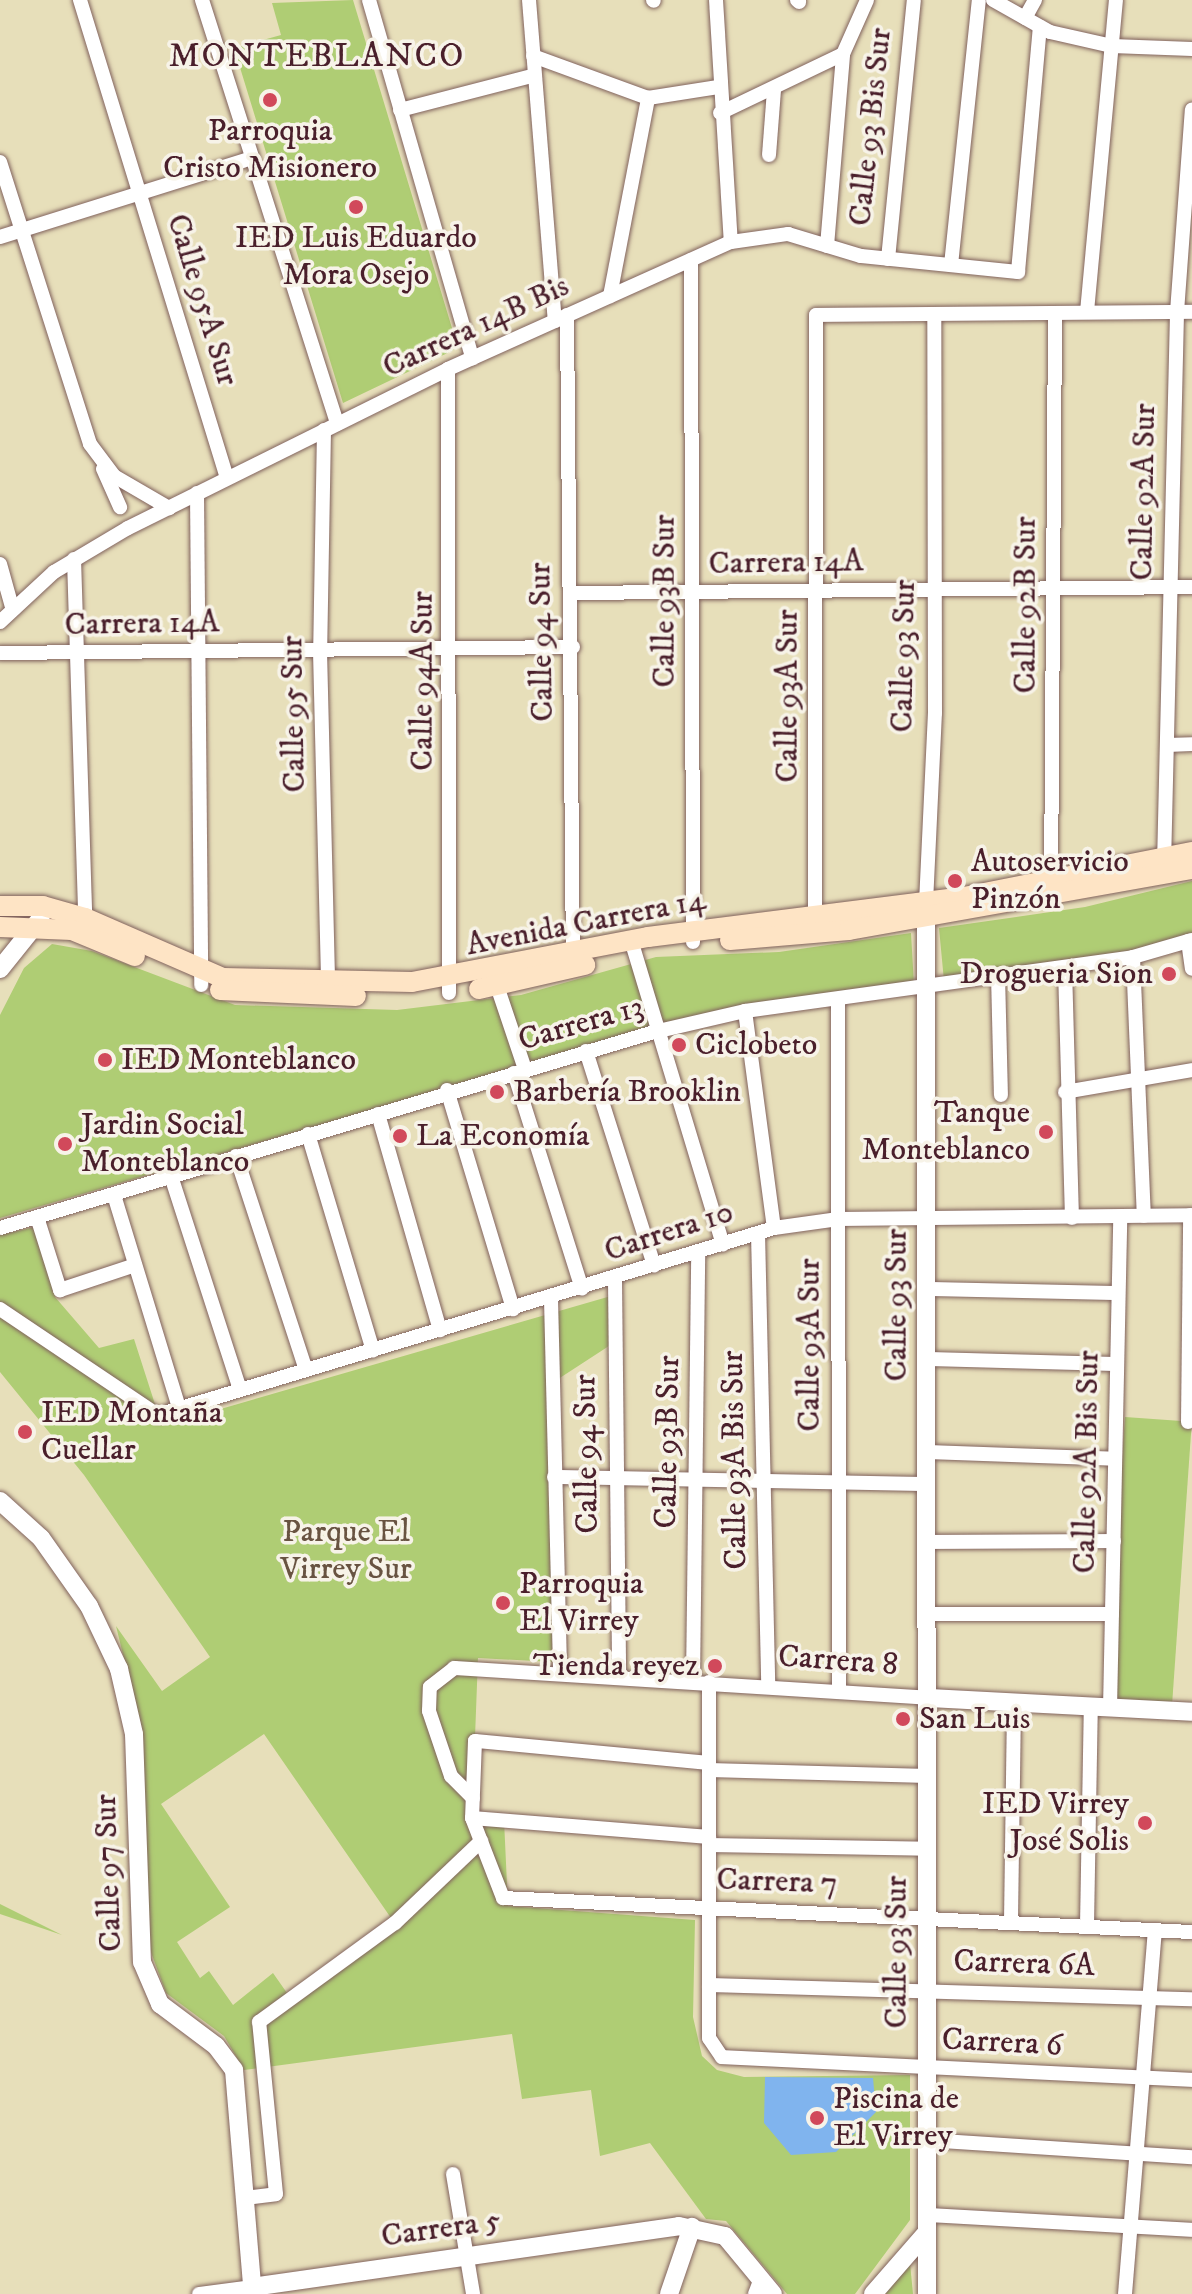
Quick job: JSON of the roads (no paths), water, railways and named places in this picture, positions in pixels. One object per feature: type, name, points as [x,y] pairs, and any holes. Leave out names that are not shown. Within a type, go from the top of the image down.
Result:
[{"type":"main road","name":"Avenida Carrera 14","points":[[1164,867],[1192,852]]},
{"type":"main road","name":"Avenida Carrera 14","points":[[40,916],[256,996],[449,986],[495,979],[632,945],[926,910],[1051,890],[1164,867],[1192,869]]},
{"type":"main road","name":"Avenida Carrera 14","points":[[3,920],[40,916],[85,918],[201,978]]},
{"type":"street","name":"Calle 95A Sur","points":[[80,0],[227,478]]},
{"type":"street","name":"Calle 95 Sur","points":[[202,0],[331,427],[320,651],[328,990]]},
{"type":"street","points":[[369,0],[472,358]]},
{"type":"street","name":"Calle 94 Sur","points":[[529,0],[561,318],[572,593],[574,961]]},
{"type":"street","points":[[716,0],[718,87],[731,242]]},
{"type":"street","points":[[827,246],[843,54],[867,0]]},
{"type":"street","name":"Calle 93 Bis Sur","points":[[888,259],[914,0]]},
{"type":"street","points":[[951,265],[979,0]]},
{"type":"street","points":[[993,0],[1040,27],[1112,46],[1192,49]]},
{"type":"street","points":[[1025,18],[1035,0]]},
{"type":"street","points":[[1087,312],[1116,0]]},
{"type":"street","name":"Carrera 14B Bis","points":[[0,622],[12,607],[74,559],[197,493],[448,369],[731,242],[788,234],[888,259],[1018,272],[1040,27]]},
{"type":"street","points":[[720,113],[774,90],[843,54]]},
{"type":"street","points":[[533,56],[648,98],[718,87]]},
{"type":"street","points":[[400,110],[535,75]]},
{"type":"street","points":[[769,155],[774,90]]},
{"type":"street","points":[[610,296],[648,98]]},
{"type":"street","name":"Calle 92A Sur","points":[[1164,867],[1170,587],[1192,110]]},
{"type":"street","points":[[0,237],[252,158]]},
{"type":"street","points":[[0,162],[102,465],[120,507]]},
{"type":"street","name":"Calle 93B Sur","points":[[691,260],[693,936]]},
{"type":"street","points":[[934,315],[1184,312]]},
{"type":"street","name":"Calle 92B Sur","points":[[1051,890],[1055,313]]},
{"type":"street","name":"Calle 93A Sur","points":[[815,925],[816,315],[934,315]]},
{"type":"street","name":"Calle 93 Sur","points":[[927,2294],[929,1698],[926,910],[935,589],[934,315]]},
{"type":"street","name":"Calle 94A Sur","points":[[448,369],[452,648],[449,986]]},
{"type":"street","points":[[102,465],[169,508]]},
{"type":"street","points":[[197,493],[201,978]]},
{"type":"street","points":[[74,559],[85,918]]},
{"type":"street","points":[[0,564],[12,607]]},
{"type":"street","name":"Carrera 14A","points":[[572,593],[1192,587]]},
{"type":"street","name":"Carrera 14A","points":[[0,653],[573,647]]},
{"type":"street","points":[[1167,745],[1192,744]]},
{"type":"street","points":[[0,969],[40,916]]},
{"type":"street","points":[[1190,941],[1192,969]]},
{"type":"street","name":"Carrera 13","points":[[0,1228],[378,1114],[447,1090],[654,1032],[745,1011],[926,990],[998,975],[1133,957],[1190,941]]},
{"type":"street","points":[[632,945],[654,1032],[723,1244]]},
{"type":"street","points":[[1133,957],[1135,1077],[1144,1216]]},
{"type":"street","points":[[1065,968],[1065,1092],[1072,1218]]},
{"type":"street","points":[[998,975],[1001,1095]]},
{"type":"street","points":[[495,979],[582,1289]]},
{"type":"street","name":"Calle 93A Sur","points":[[838,1000],[839,1691]]},
{"type":"street","points":[[745,1011],[774,1228]]},
{"type":"street","points":[[586,1051],[654,1266]]},
{"type":"street","points":[[1065,1092],[1135,1077],[1192,1070]]},
{"type":"street","points":[[447,1090],[513,1309]]},
{"type":"street","points":[[378,1114],[440,1330]]},
{"type":"street","points":[[308,1134],[373,1350]]},
{"type":"street","points":[[236,1156],[306,1370]]},
{"type":"street","points":[[171,1176],[240,1389]]},
{"type":"street","points":[[114,1195],[179,1408]]},
{"type":"street","points":[[1188,1422],[1191,1215]]},
{"type":"street","name":"Carrera 10","points":[[0,1309],[146,1412],[179,1408],[551,1299],[774,1228],[838,1219],[1191,1215]]},
{"type":"street","points":[[37,1217],[60,1290],[135,1265]]},
{"type":"street","name":"Calle 92A Bis Sur","points":[[1087,1926],[1101,1707],[1112,1614],[1120,1217]]},
{"type":"street","name":"Calle 93A Bis Sur","points":[[758,1233],[768,1686]]},
{"type":"street","name":"Calle 93B Sur","points":[[693,1681],[698,1253]]},
{"type":"street","name":"Calle 94 Sur","points":[[615,1279],[619,1675]]},
{"type":"street","points":[[927,1289],[1118,1293]]},
{"type":"street","points":[[551,1299],[560,1671]]},
{"type":"street","points":[[927,1359],[1117,1364]]},
{"type":"street","points":[[928,1452],[1115,1459]]},
{"type":"street","points":[[554,1477],[928,1484]]},
{"type":"street","name":"Calle 97 Sur","points":[[0,1501],[41,1538],[89,1606],[119,1669],[134,1734],[142,1962],[160,2004],[231,2063],[253,2291]]},
{"type":"street","points":[[928,1542],[1114,1541]]},
{"type":"street","points":[[928,1614],[1112,1614]]},
{"type":"street","name":"Carrera 8","points":[[473,1798],[451,1776],[429,1711],[430,1687],[454,1668],[479,1666],[929,1698],[1192,1712]]},
{"type":"street","points":[[709,1682],[709,1985]]},
{"type":"street","points":[[1011,1921],[1014,1702]]},
{"type":"street","points":[[245,2198],[276,2194],[259,2022],[395,1923],[481,1841],[472,1818],[475,1741],[709,1767],[928,1776]]},
{"type":"street","points":[[472,1818],[709,1841],[928,1849]]},
{"type":"street","name":"Carrera 7","points":[[481,1841],[503,1898],[927,1916],[1192,1932]]},
{"type":"street","points":[[1125,2294],[1155,1930]]},
{"type":"street","name":"Carrera 6A","points":[[709,1985],[927,1988],[1192,1999]]},
{"type":"street","name":"Carrera 6","points":[[709,1985],[709,2038],[717,2052],[729,2062],[927,2067],[1192,2080]]},
{"type":"street","points":[[926,2140],[1192,2157]]},
{"type":"street","points":[[453,2174],[473,2294]]},
{"type":"street","points":[[873,2294],[927,2224],[1192,2230]]},
{"type":"street","points":[[669,2294],[692,2227],[725,2236],[758,2286],[773,2294]]},
{"type":"street","name":"Carrera 5","points":[[199,2294],[253,2291],[467,2256],[692,2227]]},
{"type":"water","name":"Piscina de El Virrey","points":[[765,2077],[873,2078],[876,2112],[836,2152],[791,2155],[764,2123]]},
{"type":"place","name":"Parroquia Cristo Misionero","points":[[270,100]]},
{"type":"place","name":"IED Luis Eduardo Mora Osejo","points":[[356,207]]},
{"type":"place","name":"Autoservicio Pinzón","points":[[955,881]]},
{"type":"place","name":"Drogueria Sion","points":[[1169,974]]},
{"type":"place","name":"Ciclobeto","points":[[679,1045]]},
{"type":"place","name":"IED Monteblanco","points":[[105,1060]]},
{"type":"place","name":"Barbería Brooklin","points":[[497,1092]]},
{"type":"place","name":"Tanque Monteblanco","points":[[1046,1132]]},
{"type":"place","name":"La Economía","points":[[400,1136]]},
{"type":"place","name":"Jardin Social Monteblanco","points":[[65,1144]]},
{"type":"place","name":"IED Montaña Cuellar","points":[[25,1432]]},
{"type":"place","name":"Parroquia El Virrey","points":[[503,1603]]},
{"type":"place","name":"Tienda reyez","points":[[715,1666]]},
{"type":"place","name":"San Luis","points":[[903,1719]]},
{"type":"place","name":"IED Virrey José Solis","points":[[1145,1823]]},
{"type":"place","name":"Piscina de El Virrey","points":[[817,2118]]},
{"type":"district","name":"MONTEBLANCO","points":[[317,57]]},
{"type":"park label","name":"Parque El Virrey Sur","points":[[346,1552]]}]
